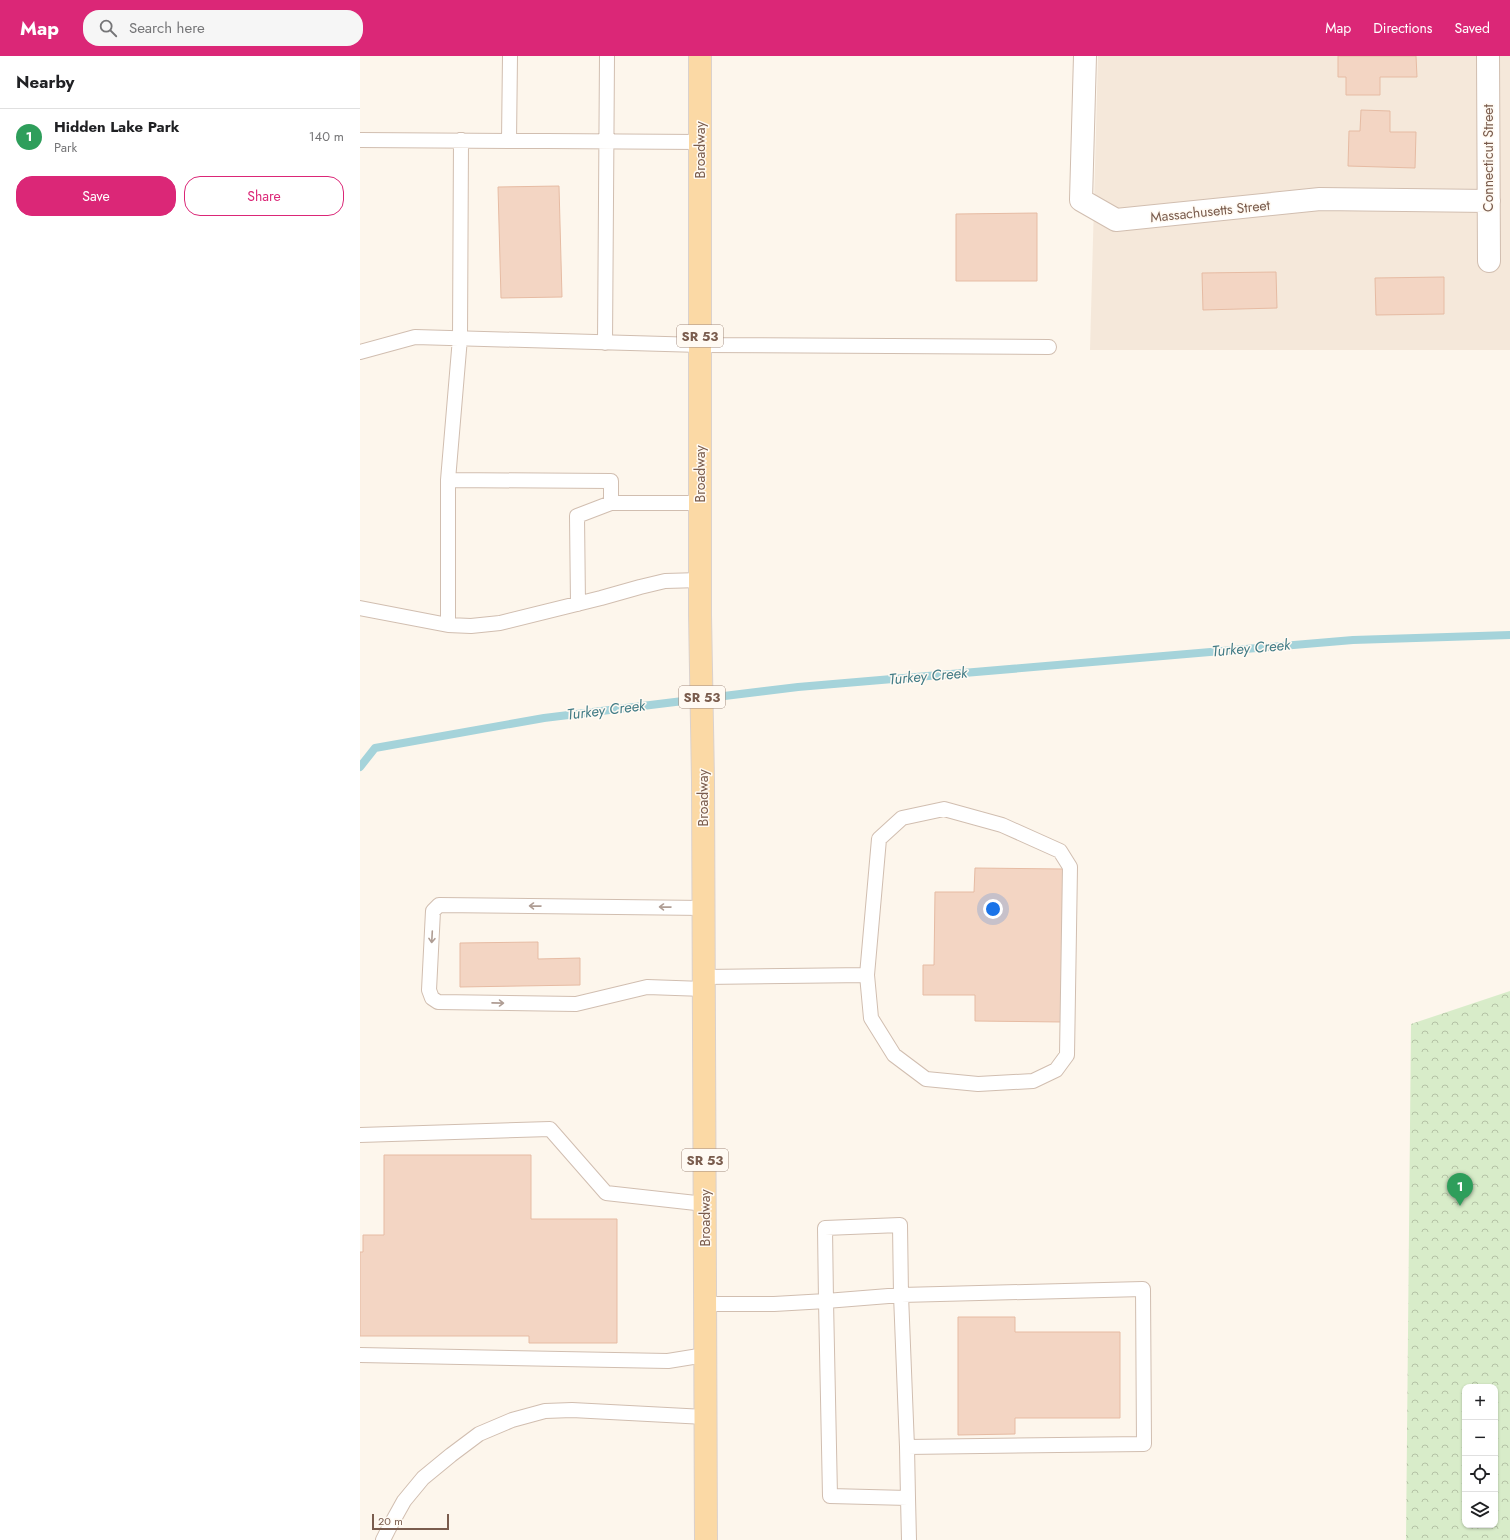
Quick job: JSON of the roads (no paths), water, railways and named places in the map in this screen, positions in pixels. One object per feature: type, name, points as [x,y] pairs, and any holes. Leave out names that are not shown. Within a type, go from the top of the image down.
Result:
[{"type":"main road","name":"Broadway","points":[[700,56],[700,615],[704,908],[706,1540]]},
{"type":"street","name":"Massachusetts Street","points":[[1085,56],[1081,200],[1116,220],[1320,199],[1489,201]]},
{"type":"street","name":"Connecticut Street","points":[[1488,56],[1489,261]]},
{"type":"lane","points":[[509,141],[510,56]]},
{"type":"lane","points":[[605,343],[607,56]]},
{"type":"lane","points":[[360,140],[700,142]]},
{"type":"lane","points":[[448,625],[448,480],[460,338],[461,140]]},
{"type":"lane","points":[[360,352],[415,337],[700,345],[1049,346]]},
{"type":"lane","points":[[448,480],[611,481],[611,503]]},
{"type":"lane","points":[[578,604],[577,516],[611,503],[700,503]]},
{"type":"lane","points":[[360,608],[448,625],[471,626],[500,623],[578,604],[640,586],[665,581],[700,580]]},
{"type":"lane","points":[[944,809],[1002,825],[1060,851],[1070,866],[1067,1055],[1056,1070],[1033,1081],[978,1084],[926,1079],[894,1056],[871,1018],[866,975],[879,839],[902,818],[944,809]]},
{"type":"lane","points":[[704,908],[438,905],[433,911],[429,990],[432,998],[438,1002],[576,1004],[647,987],[866,975]]},
{"type":"lane","points":[[360,1135],[550,1129],[606,1193],[705,1204]]},
{"type":"lane","points":[[908,1498],[830,1496],[825,1228],[900,1225],[901,1296],[908,1498],[909,1540]]},
{"type":"lane","points":[[705,1304],[774,1304],[901,1296],[1143,1289],[1144,1444],[906,1447]]},
{"type":"lane","points":[[360,1355],[668,1361],[705,1355]]},
{"type":"lane","points":[[383,1540],[404,1501],[424,1478],[451,1455],[480,1434],[512,1420],[545,1411],[572,1410],[705,1417]]},
{"type":"waterway","name":"Turkey Creek","points":[[360,767],[375,748],[544,718],[798,687],[1353,640],[1510,635]]},
{"type":"place","name":"Hidden Lake Park","points":[[1460,1206]]}]
